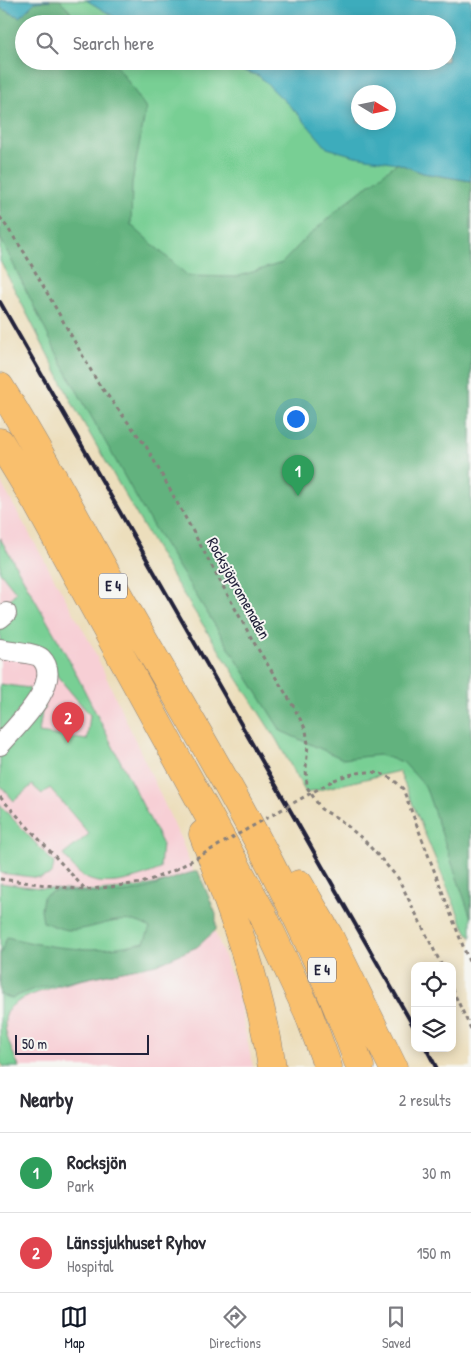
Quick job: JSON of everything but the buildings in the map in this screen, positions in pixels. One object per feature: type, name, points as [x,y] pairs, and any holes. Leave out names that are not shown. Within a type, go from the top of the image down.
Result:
[{"type":"highway","name":"E 4","points":[[0,387],[228,785],[277,876],[328,984],[360,1067]]},
{"type":"highway","name":"E 4","points":[[0,442],[154,715],[261,911],[308,1012],[328,1067]]},
{"type":"highway","points":[[154,715],[217,871],[242,941],[256,990],[272,1067]]},
{"type":"highway","points":[[228,785],[288,866],[329,936],[393,1067]]},
{"type":"lane","points":[[0,649],[36,655],[42,658],[48,671],[48,683],[36,703],[0,745]]},
{"type":"path","name":"Rocksjöpromenaden","points":[[0,217],[24,252],[98,383],[146,446],[248,633],[291,702],[307,737],[308,787],[322,809],[339,818],[364,840],[398,878],[440,962]]},
{"type":"path","points":[[0,879],[85,890],[142,883],[175,870],[334,780],[351,773],[366,771],[382,772],[395,780],[403,789],[471,967]]},
{"type":"path","points":[[0,797],[85,890]]},
{"type":"path","points":[[456,997],[471,1029]]},
{"type":"shaded area","points":[[0,481],[91,644],[182,842],[237,991],[253,1067],[16,1067],[0,1041]]},
{"type":"green space","points":[[0,0],[471,0],[471,938],[462,923],[399,771],[306,793],[276,739],[175,581],[76,410],[0,261]]},
{"type":"green space","points":[[60,0],[73,15],[22,15],[35,2]]},
{"type":"green space","points":[[0,8],[16,15],[15,70],[120,70],[146,108],[132,183],[131,225],[188,276],[236,277],[282,263],[304,240],[343,205],[397,163],[423,173],[471,181],[471,918],[425,786],[403,762],[379,755],[343,759],[281,731],[146,515],[62,364],[0,237]]},
{"type":"green space","points":[[0,538],[67,656],[162,843],[160,869],[142,876],[110,883],[90,880],[78,873],[63,855],[89,834],[50,788],[42,794],[32,785],[14,801],[0,785],[0,749],[43,705],[46,708],[42,711],[39,733],[87,740],[90,715],[58,677],[48,660],[0,642],[0,628],[17,613],[6,604],[16,592],[0,572]]},
{"type":"green space","points":[[0,684],[29,688],[30,694],[0,737]]},
{"type":"green space","points":[[0,805],[54,863],[52,874],[40,878],[0,873]]},
{"type":"green space","points":[[198,871],[216,914],[216,930],[197,947],[157,964],[34,989],[12,998],[0,995],[0,955],[7,937],[41,945],[76,949],[110,948],[144,942],[150,928],[140,923],[120,921],[80,929],[60,928],[43,922],[41,909],[43,897],[53,891],[129,892]]},
{"type":"green space","points":[[167,881],[173,882],[141,967],[47,989],[15,1004],[7,1012],[5,1026],[8,1040],[19,1067],[4,1067],[0,1062],[0,883],[84,891],[125,889]]},
{"type":"water","points":[[0,0],[50,0],[35,2],[22,15],[16,15],[0,8]]},
{"type":"water","points":[[86,0],[471,0],[471,181],[423,173],[397,163],[355,156],[327,148],[298,114],[259,76],[242,70],[456,70],[456,15],[111,15]]},
{"type":"railway","points":[[0,302],[411,1022]]},
{"type":"railway","points":[[428,1052],[436,1067]]},
{"type":"place","name":"Rocksjön","points":[[298,496]]},
{"type":"place","name":"Länssjukhuset Ryhov","points":[[68,743]]}]
